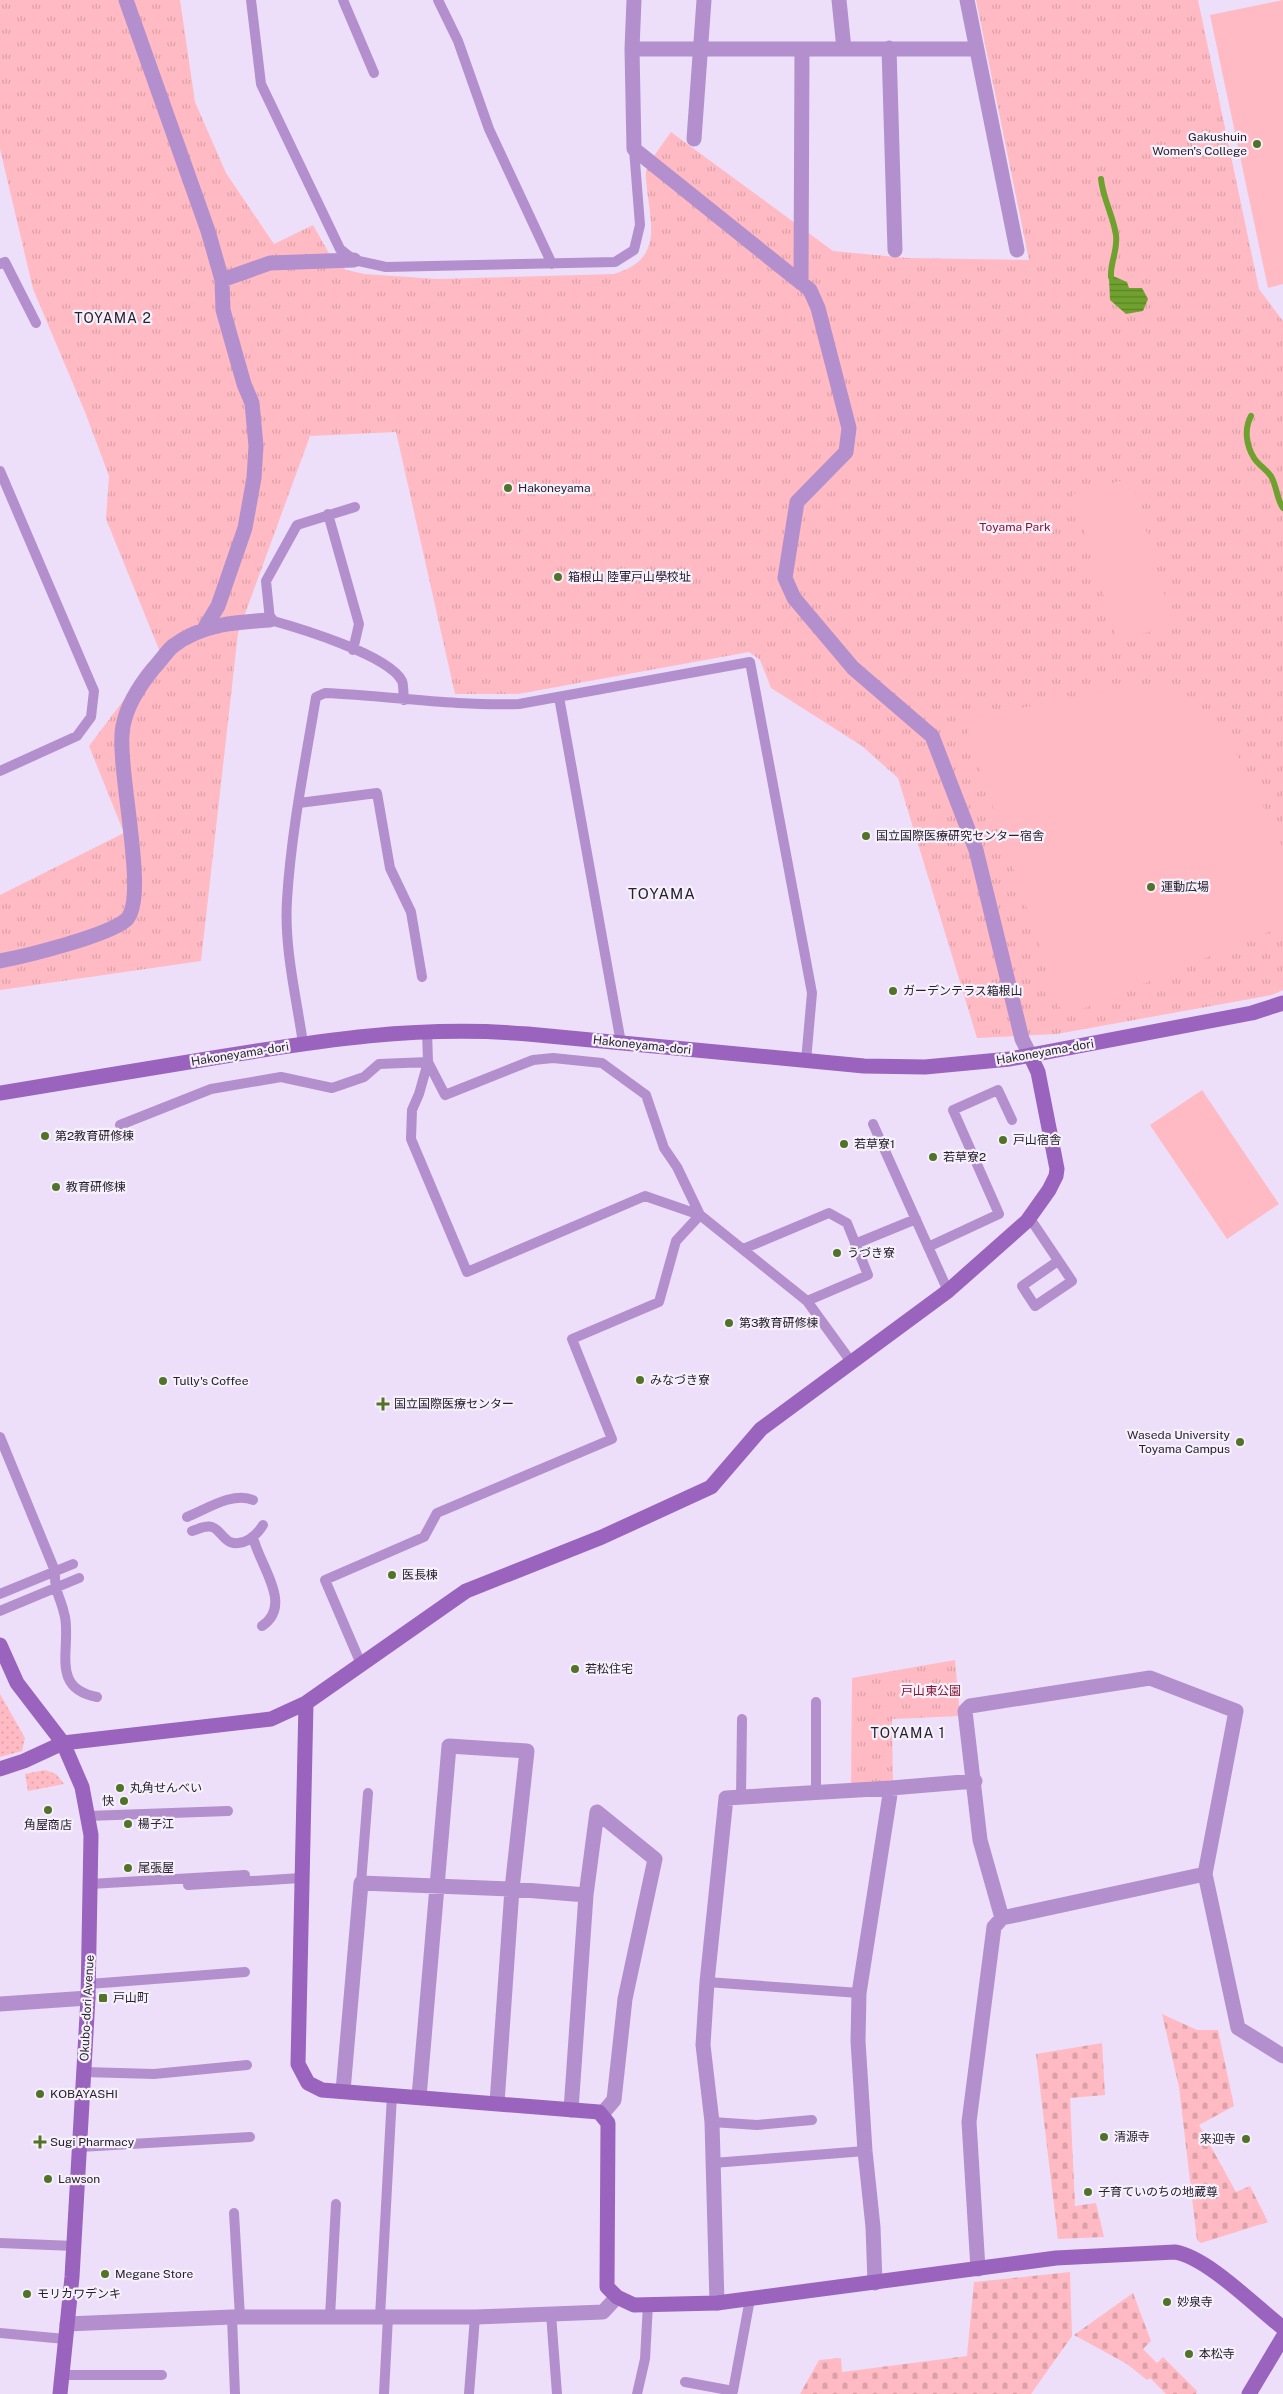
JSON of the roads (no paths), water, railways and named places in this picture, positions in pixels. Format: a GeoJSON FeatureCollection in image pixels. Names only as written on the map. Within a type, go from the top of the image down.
{"type":"FeatureCollection","features":[{"type":"Feature","properties":{"kind":"street"},"geometry":{"type":"LineString","coordinates":[[126,0],[208,231],[222,280],[223,310],[244,384],[252,403],[256,446],[254,478],[245,528],[218,606],[204,629]]}},
{"type":"Feature","properties":{"kind":"street"},"geometry":{"type":"LineString","coordinates":[[0,1770],[24,1762],[63,1744],[271,1719],[306,1703],[466,1591],[602,1537],[711,1488],[761,1429],[948,1291],[1029,1217],[1054,1182],[1057,1169],[1038,1072],[1022,1039],[976,850],[932,736],[853,668],[794,598],[785,578],[797,502],[846,452],[849,428],[818,308],[810,290],[634,149],[632,49],[634,0]]}},
{"type":"Feature","properties":{"kind":"street"},"geometry":{"type":"LineString","coordinates":[[694,139],[704,0]]}},
{"type":"Feature","properties":{"kind":"street"},"geometry":{"type":"LineString","coordinates":[[840,0],[844,49]]}},
{"type":"Feature","properties":{"kind":"street"},"geometry":{"type":"LineString","coordinates":[[967,0],[1017,250]]}},
{"type":"Feature","properties":{"kind":"street"},"geometry":{"type":"LineString","coordinates":[[889,48],[895,250]]}},
{"type":"Feature","properties":{"kind":"street"},"geometry":{"type":"LineString","coordinates":[[632,49],[977,49]]}},
{"type":"Feature","properties":{"kind":"street"},"geometry":{"type":"LineString","coordinates":[[801,283],[802,49]]}},
{"type":"Feature","properties":{"kind":"street"},"geometry":{"type":"LineString","coordinates":[[222,280],[270,263],[354,260]]}},
{"type":"Feature","properties":{"kind":"street"},"geometry":{"type":"LineString","coordinates":[[0,961],[29,955],[107,930],[127,919],[135,902],[135,878],[121,747],[123,725],[131,703],[146,678],[173,646],[204,629],[230,623],[270,620]]}},
{"type":"Feature","properties":{"kind":"street","name":"Hakoneyama-dori"},"geometry":{"type":"LineString","coordinates":[[0,1093],[303,1043],[363,1035],[427,1031],[487,1031],[864,1066],[925,1067],[985,1063],[1252,1013],[1283,1003]]}},
{"type":"Feature","properties":{"kind":"street","name":"Okubo-dori Avenue"},"geometry":{"type":"LineString","coordinates":[[0,1645],[17,1683],[63,1744],[82,1787],[91,1835],[89,1991],[74,2246],[60,2394]]}},
{"type":"Feature","properties":{"kind":"street"},"geometry":{"type":"LineString","coordinates":[[1002,1918],[980,1840],[975,1781],[965,1711],[970,1706],[1150,1678],[1236,1711],[1205,1874],[1238,2028],[1283,2056]]}},
{"type":"Feature","properties":{"kind":"street"},"geometry":{"type":"LineString","coordinates":[[306,1703],[298,2064],[308,2083],[322,2090],[497,2103],[599,2112],[602,2114],[608,2123],[607,2287],[617,2297],[634,2304],[717,2303],[1056,2258],[1127,2253],[1183,2253],[1214,2272],[1283,2328]]}},
{"type":"Feature","properties":{"kind":"street"},"geometry":{"type":"LineString","coordinates":[[419,2097],[449,1746],[527,1751],[512,1889],[497,2103]]}},
{"type":"Feature","properties":{"kind":"street"},"geometry":{"type":"LineString","coordinates":[[717,2303],[712,2122],[703,2045],[707,1982],[726,1798],[816,1794],[975,1781]]}},
{"type":"Feature","properties":{"kind":"street"},"geometry":{"type":"LineString","coordinates":[[875,2283],[873,2226],[865,2151],[858,2041],[859,1993],[891,1788]]}},
{"type":"Feature","properties":{"kind":"street"},"geometry":{"type":"LineString","coordinates":[[571,2110],[586,1895],[597,1812],[655,1859],[626,1999],[614,2100],[602,2114]]}},
{"type":"Feature","properties":{"kind":"street"},"geometry":{"type":"LineString","coordinates":[[978,2268],[969,2122],[994,1927],[1002,1918],[1205,1874]]}},
{"type":"Feature","properties":{"kind":"street"},"geometry":{"type":"LineString","coordinates":[[344,2092],[361,1883],[512,1889],[586,1895]]}},
{"type":"Feature","properties":{"kind":"street"},"geometry":{"type":"LineString","coordinates":[[0,2004],[89,1991]]}},
{"type":"Feature","properties":{"kind":"street"},"geometry":{"type":"LineString","coordinates":[[67,2324],[236,2317],[475,2317],[602,2312],[617,2297]]}},
{"type":"Feature","properties":{"kind":"street"},"geometry":{"type":"LineString","coordinates":[[1249,2394],[1283,2337]]}},
{"type":"Feature","properties":{"kind":"lane"},"geometry":{"type":"LineString","coordinates":[[251,0],[261,84],[340,249],[354,260],[386,267],[616,262],[634,250],[640,226],[634,149]]}},
{"type":"Feature","properties":{"kind":"lane"},"geometry":{"type":"LineString","coordinates":[[343,0],[374,73]]}},
{"type":"Feature","properties":{"kind":"lane"},"geometry":{"type":"LineString","coordinates":[[438,0],[458,41],[488,129],[552,264]]}},
{"type":"Feature","properties":{"kind":"lane"},"geometry":{"type":"LineString","coordinates":[[0,264],[5,262],[36,323]]}},
{"type":"Feature","properties":{"kind":"lane"},"geometry":{"type":"LineString","coordinates":[[0,471],[94,691],[91,717],[77,736],[0,772]]}},
{"type":"Feature","properties":{"kind":"lane"},"geometry":{"type":"LineString","coordinates":[[355,507],[297,525],[266,581],[270,620],[323,636],[387,666],[402,681],[404,700]]}},
{"type":"Feature","properties":{"kind":"lane"},"geometry":{"type":"LineString","coordinates":[[328,514],[359,624],[353,650]]}},
{"type":"Feature","properties":{"kind":"lane"},"geometry":{"type":"LineString","coordinates":[[303,1043],[289,952],[287,900],[299,803],[316,696],[325,693],[483,705],[519,704],[750,662],[812,994],[806,1061]]}},
{"type":"Feature","properties":{"kind":"lane"},"geometry":{"type":"LineString","coordinates":[[559,697],[621,1043]]}},
{"type":"Feature","properties":{"kind":"lane"},"geometry":{"type":"LineString","coordinates":[[299,803],[377,793],[390,868],[411,912],[422,978]]}},
{"type":"Feature","properties":{"kind":"lane"},"geometry":{"type":"LineString","coordinates":[[427,1031],[428,1062],[419,1094],[412,1110],[410,1124],[411,1139],[467,1272],[646,1196],[700,1215],[807,1300],[852,1363]]}},
{"type":"Feature","properties":{"kind":"lane"},"geometry":{"type":"LineString","coordinates":[[428,1062],[445,1095],[533,1060],[554,1058],[602,1063],[646,1095],[664,1148],[677,1167],[700,1215]]}},
{"type":"Feature","properties":{"kind":"lane"},"geometry":{"type":"LineString","coordinates":[[120,1125],[211,1088],[281,1077],[332,1088],[364,1077],[379,1064],[428,1062]]}},
{"type":"Feature","properties":{"kind":"lane"},"geometry":{"type":"LineString","coordinates":[[928,1247],[999,1214],[953,1110],[998,1090],[1012,1120]]}},
{"type":"Feature","properties":{"kind":"lane"},"geometry":{"type":"LineString","coordinates":[[873,1124],[948,1291]]}},
{"type":"Feature","properties":{"kind":"lane"},"geometry":{"type":"LineString","coordinates":[[743,1249],[829,1213],[847,1223],[868,1275],[807,1300]]}},
{"type":"Feature","properties":{"kind":"lane"},"geometry":{"type":"LineString","coordinates":[[361,1664],[325,1580],[424,1537],[436,1513],[612,1439],[572,1339],[659,1302],[676,1241],[700,1215]]}},
{"type":"Feature","properties":{"kind":"lane"},"geometry":{"type":"LineString","coordinates":[[1029,1217],[1072,1281],[1035,1306],[1022,1286],[1058,1261]]}},
{"type":"Feature","properties":{"kind":"lane"},"geometry":{"type":"LineString","coordinates":[[856,1244],[916,1219]]}},
{"type":"Feature","properties":{"kind":"lane"},"geometry":{"type":"LineString","coordinates":[[0,1437],[55,1571],[54,1588],[64,1616],[65,1667],[68,1680],[80,1692],[96,1697]]}},
{"type":"Feature","properties":{"kind":"lane"},"geometry":{"type":"LineString","coordinates":[[187,1517],[231,1499],[240,1497],[253,1500]]}},
{"type":"Feature","properties":{"kind":"lane"},"geometry":{"type":"LineString","coordinates":[[192,1531],[205,1526],[212,1527],[231,1542],[242,1542],[253,1537],[263,1525]]}},
{"type":"Feature","properties":{"kind":"lane"},"geometry":{"type":"LineString","coordinates":[[253,1537],[256,1550],[277,1602],[275,1613],[262,1626]]}},
{"type":"Feature","properties":{"kind":"lane"},"geometry":{"type":"LineString","coordinates":[[0,1594],[73,1564]]}},
{"type":"Feature","properties":{"kind":"lane"},"geometry":{"type":"LineString","coordinates":[[0,1611],[79,1578]]}},
{"type":"Feature","properties":{"kind":"lane"},"geometry":{"type":"LineString","coordinates":[[816,1702],[816,1794]]}},
{"type":"Feature","properties":{"kind":"lane"},"geometry":{"type":"LineString","coordinates":[[741,1797],[742,1719]]}},
{"type":"Feature","properties":{"kind":"lane"},"geometry":{"type":"LineString","coordinates":[[361,1883],[368,1793]]}},
{"type":"Feature","properties":{"kind":"lane"},"geometry":{"type":"LineString","coordinates":[[87,1816],[228,1811]]}},
{"type":"Feature","properties":{"kind":"lane"},"geometry":{"type":"LineString","coordinates":[[90,1884],[245,1875]]}},
{"type":"Feature","properties":{"kind":"lane"},"geometry":{"type":"LineString","coordinates":[[188,1886],[301,1878]]}},
{"type":"Feature","properties":{"kind":"lane"},"geometry":{"type":"LineString","coordinates":[[89,1991],[245,1972]]}},
{"type":"Feature","properties":{"kind":"lane"},"geometry":{"type":"LineString","coordinates":[[707,1982],[859,1993]]}},
{"type":"Feature","properties":{"kind":"lane"},"geometry":{"type":"LineString","coordinates":[[84,2072],[154,2074],[247,2065]]}},
{"type":"Feature","properties":{"kind":"lane"},"geometry":{"type":"LineString","coordinates":[[384,2394],[384,2317],[392,2095]]}},
{"type":"Feature","properties":{"kind":"lane"},"geometry":{"type":"LineString","coordinates":[[712,2122],[756,2125],[812,2120]]}},
{"type":"Feature","properties":{"kind":"lane"},"geometry":{"type":"LineString","coordinates":[[80,2148],[250,2137]]}},
{"type":"Feature","properties":{"kind":"lane"},"geometry":{"type":"LineString","coordinates":[[713,2163],[865,2151]]}},
{"type":"Feature","properties":{"kind":"lane"},"geometry":{"type":"LineString","coordinates":[[330,2317],[336,2204]]}},
{"type":"Feature","properties":{"kind":"lane"},"geometry":{"type":"LineString","coordinates":[[234,2213],[235,2394]]}},
{"type":"Feature","properties":{"kind":"lane"},"geometry":{"type":"LineString","coordinates":[[0,2243],[74,2246]]}},
{"type":"Feature","properties":{"kind":"lane"},"geometry":{"type":"LineString","coordinates":[[685,2382],[733,2392],[750,2299]]}},
{"type":"Feature","properties":{"kind":"lane"},"geometry":{"type":"LineString","coordinates":[[637,2394],[645,2359],[648,2304]]}},
{"type":"Feature","properties":{"kind":"lane"},"geometry":{"type":"LineString","coordinates":[[551,2314],[557,2394]]}},
{"type":"Feature","properties":{"kind":"lane"},"geometry":{"type":"LineString","coordinates":[[469,2394],[475,2317]]}},
{"type":"Feature","properties":{"kind":"lane"},"geometry":{"type":"LineString","coordinates":[[0,2333],[66,2340]]}},
{"type":"Feature","properties":{"kind":"lane"},"geometry":{"type":"LineString","coordinates":[[62,2375],[162,2375]]}},
{"type":"Feature","properties":{"kind":"waterway"},"geometry":{"type":"LineString","coordinates":[[1101,179],[1116,235],[1111,277]]}},
{"type":"Feature","properties":{"kind":"waterway"},"geometry":{"type":"LineString","coordinates":[[1251,416],[1247,426],[1249,448],[1256,461],[1272,478],[1283,508]]}},
{"type":"Feature","properties":{"kind":"place","name":"Gakushuin Women's College"},"geometry":{"type":"Point","coordinates":[1257,144]}},
{"type":"Feature","properties":{"kind":"place","name":"Hakoneyama"},"geometry":{"type":"Point","coordinates":[508,488]}},
{"type":"Feature","properties":{"kind":"place","name":"箱根山 陸軍戸山學校址"},"geometry":{"type":"Point","coordinates":[558,577]}},
{"type":"Feature","properties":{"kind":"place","name":"国立国際医療研究センター宿舎"},"geometry":{"type":"Point","coordinates":[866,836]}},
{"type":"Feature","properties":{"kind":"place","name":"運動広場"},"geometry":{"type":"Point","coordinates":[1151,887]}},
{"type":"Feature","properties":{"kind":"place","name":"ガーデンテラス箱根山"},"geometry":{"type":"Point","coordinates":[893,991]}},
{"type":"Feature","properties":{"kind":"place","name":"第2教育研修棟"},"geometry":{"type":"Point","coordinates":[45,1136]}},
{"type":"Feature","properties":{"kind":"place","name":"戸山宿舎"},"geometry":{"type":"Point","coordinates":[1003,1140]}},
{"type":"Feature","properties":{"kind":"place","name":"若草寮1"},"geometry":{"type":"Point","coordinates":[844,1144]}},
{"type":"Feature","properties":{"kind":"place","name":"若草寮2"},"geometry":{"type":"Point","coordinates":[933,1157]}},
{"type":"Feature","properties":{"kind":"place","name":"教育研修棟"},"geometry":{"type":"Point","coordinates":[56,1187]}},
{"type":"Feature","properties":{"kind":"place","name":"うづき寮"},"geometry":{"type":"Point","coordinates":[837,1253]}},
{"type":"Feature","properties":{"kind":"place","name":"第3教育研修棟"},"geometry":{"type":"Point","coordinates":[729,1323]}},
{"type":"Feature","properties":{"kind":"place","name":"みなづき寮"},"geometry":{"type":"Point","coordinates":[640,1380]}},
{"type":"Feature","properties":{"kind":"place","name":"Tully's Coffee"},"geometry":{"type":"Point","coordinates":[163,1381]}},
{"type":"Feature","properties":{"kind":"place","name":"国立国際医療センター"},"geometry":{"type":"Point","coordinates":[383,1404]}},
{"type":"Feature","properties":{"kind":"place","name":"Waseda University Toyama Campus"},"geometry":{"type":"Point","coordinates":[1240,1442]}},
{"type":"Feature","properties":{"kind":"place","name":"医長棟"},"geometry":{"type":"Point","coordinates":[392,1575]}},
{"type":"Feature","properties":{"kind":"place","name":"若松住宅"},"geometry":{"type":"Point","coordinates":[575,1669]}},
{"type":"Feature","properties":{"kind":"place","name":"丸角せんべい"},"geometry":{"type":"Point","coordinates":[120,1788]}},
{"type":"Feature","properties":{"kind":"place","name":"快"},"geometry":{"type":"Point","coordinates":[124,1801]}},
{"type":"Feature","properties":{"kind":"place","name":"角屋商店"},"geometry":{"type":"Point","coordinates":[48,1810]}},
{"type":"Feature","properties":{"kind":"place","name":"楊子江"},"geometry":{"type":"Point","coordinates":[128,1824]}},
{"type":"Feature","properties":{"kind":"place","name":"尾張屋"},"geometry":{"type":"Point","coordinates":[128,1868]}},
{"type":"Feature","properties":{"kind":"place","name":"戸山町"},"geometry":{"type":"Point","coordinates":[103,1998]}},
{"type":"Feature","properties":{"kind":"place","name":"KOBAYASHI"},"geometry":{"type":"Point","coordinates":[40,2094]}},
{"type":"Feature","properties":{"kind":"place","name":"清源寺"},"geometry":{"type":"Point","coordinates":[1104,2137]}},
{"type":"Feature","properties":{"kind":"place","name":"来迎寺"},"geometry":{"type":"Point","coordinates":[1246,2139]}},
{"type":"Feature","properties":{"kind":"place","name":"Sugi Pharmacy"},"geometry":{"type":"Point","coordinates":[40,2142]}},
{"type":"Feature","properties":{"kind":"place","name":"Lawson"},"geometry":{"type":"Point","coordinates":[48,2179]}},
{"type":"Feature","properties":{"kind":"place","name":"子育ていのちの地蔵尊"},"geometry":{"type":"Point","coordinates":[1088,2192]}},
{"type":"Feature","properties":{"kind":"place","name":"Megane Store"},"geometry":{"type":"Point","coordinates":[105,2274]}},
{"type":"Feature","properties":{"kind":"place","name":"モリカワデンキ"},"geometry":{"type":"Point","coordinates":[27,2294]}},
{"type":"Feature","properties":{"kind":"place","name":"妙泉寺"},"geometry":{"type":"Point","coordinates":[1167,2302]}},
{"type":"Feature","properties":{"kind":"place","name":"本松寺"},"geometry":{"type":"Point","coordinates":[1189,2354]}},
{"type":"Feature","properties":{"kind":"district","name":"TOYAMA 2"},"geometry":{"type":"Point","coordinates":[113,318]}},
{"type":"Feature","properties":{"kind":"district","name":"TOYAMA"},"geometry":{"type":"Point","coordinates":[662,894]}},
{"type":"Feature","properties":{"kind":"district","name":"TOYAMA 1"},"geometry":{"type":"Point","coordinates":[908,1733]}},
{"type":"Feature","properties":{"kind":"park label","name":"Toyama Park"},"geometry":{"type":"Point","coordinates":[1015,527]}},
{"type":"Feature","properties":{"kind":"park label","name":"戸山東公園"},"geometry":{"type":"Point","coordinates":[931,1691]}}]}
